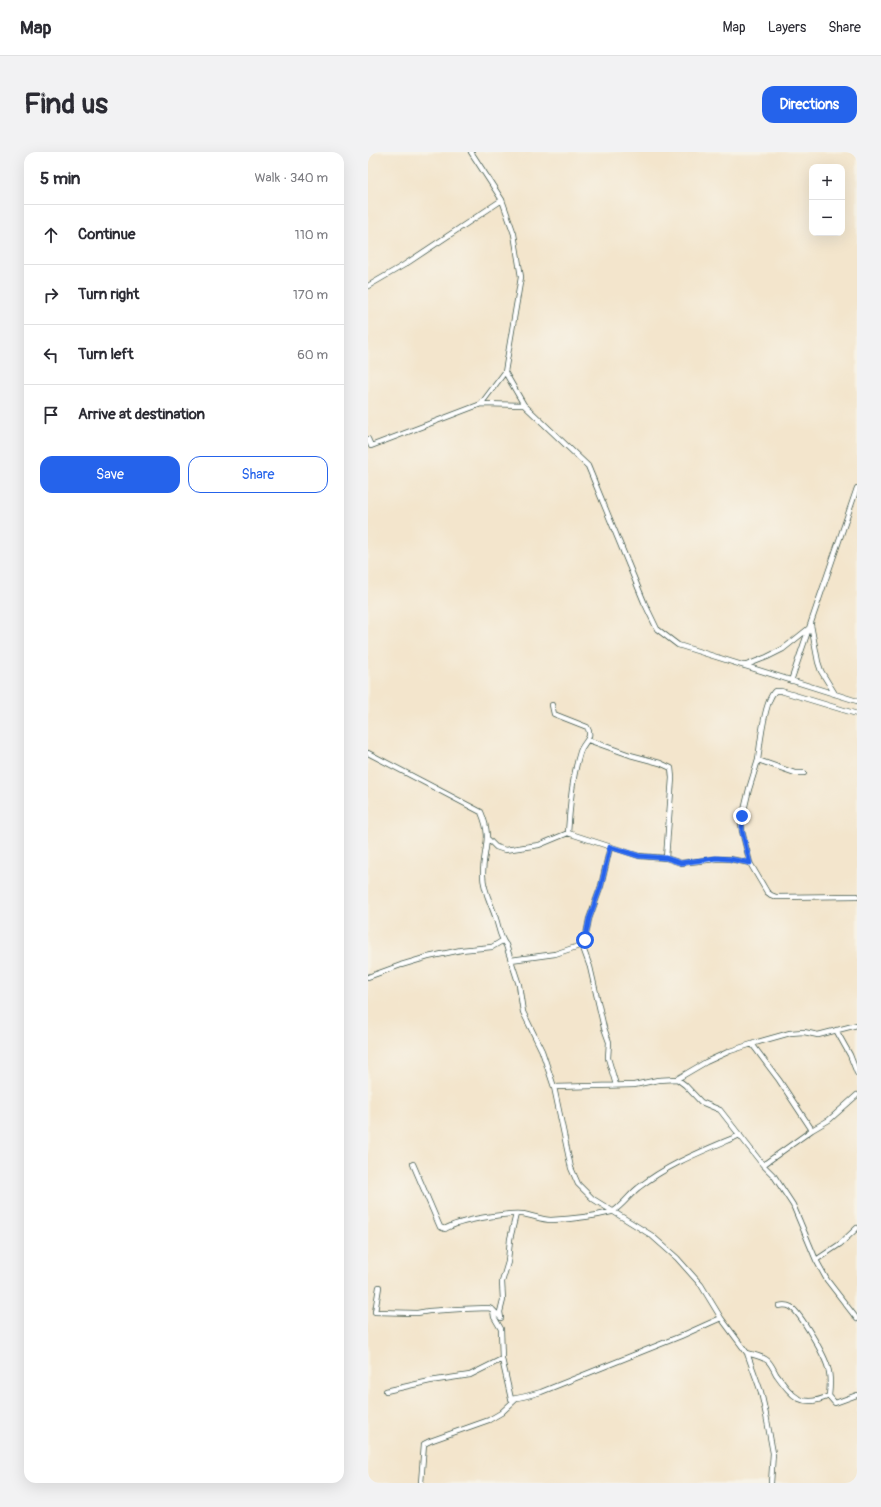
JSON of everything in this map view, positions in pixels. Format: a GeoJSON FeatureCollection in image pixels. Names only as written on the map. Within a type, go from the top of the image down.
{"type":"FeatureCollection","features":[{"type":"Feature","properties":{"kind":"street"},"geometry":{"type":"LineString","coordinates":[[471,152],[502,200],[514,234],[521,277],[505,372],[481,404]]}},
{"type":"Feature","properties":{"kind":"street"},"geometry":{"type":"LineString","coordinates":[[368,286],[404,265],[502,200]]}},
{"type":"Feature","properties":{"kind":"street"},"geometry":{"type":"LineString","coordinates":[[505,372],[524,405],[588,466],[644,602],[657,629],[678,645],[857,701]]}},
{"type":"Feature","properties":{"kind":"street"},"geometry":{"type":"LineString","coordinates":[[368,439],[371,446],[481,404],[524,405]]}},
{"type":"Feature","properties":{"kind":"street"},"geometry":{"type":"LineString","coordinates":[[791,681],[857,488]]}},
{"type":"Feature","properties":{"kind":"street"},"geometry":{"type":"LineString","coordinates":[[744,666],[783,649],[810,626]]}},
{"type":"Feature","properties":{"kind":"street"},"geometry":{"type":"LineString","coordinates":[[810,626],[821,671],[835,694]]}},
{"type":"Feature","properties":{"kind":"street"},"geometry":{"type":"LineString","coordinates":[[857,714],[781,690],[775,691],[770,697],[762,730],[758,760],[741,823],[750,863],[763,886],[771,895],[789,897],[857,896]]}},
{"type":"Feature","properties":{"kind":"street"},"geometry":{"type":"LineString","coordinates":[[552,705],[554,714],[587,727],[589,730],[588,740],[581,749],[576,763],[571,796],[568,833]]}},
{"type":"Feature","properties":{"kind":"street"},"geometry":{"type":"LineString","coordinates":[[588,740],[630,755],[660,763],[671,768],[672,778],[666,858]]}},
{"type":"Feature","properties":{"kind":"street"},"geometry":{"type":"LineString","coordinates":[[368,753],[481,812],[486,826],[488,839],[483,876],[488,899],[495,915],[502,941],[506,945],[511,960],[519,986],[523,1012],[542,1051],[554,1087],[570,1168],[578,1184],[593,1199],[651,1235],[677,1258],[701,1285],[721,1318],[747,1353],[761,1392],[766,1415],[773,1453],[771,1483]]}},
{"type":"Feature","properties":{"kind":"street"},"geometry":{"type":"LineString","coordinates":[[758,760],[795,773],[804,773]]}},
{"type":"Feature","properties":{"kind":"street"},"geometry":{"type":"LineString","coordinates":[[488,839],[496,847],[505,850],[539,845],[568,833],[639,856],[666,858],[681,863],[716,858],[750,863]]}},
{"type":"Feature","properties":{"kind":"street"},"geometry":{"type":"LineString","coordinates":[[511,960],[555,954],[582,945],[585,940],[589,919],[601,886],[610,847]]}},
{"type":"Feature","properties":{"kind":"street"},"geometry":{"type":"LineString","coordinates":[[368,977],[428,957],[461,950],[492,946],[502,941]]}},
{"type":"Feature","properties":{"kind":"street"},"geometry":{"type":"LineString","coordinates":[[582,945],[590,967],[604,1028],[609,1042],[608,1058],[616,1085]]}},
{"type":"Feature","properties":{"kind":"street"},"geometry":{"type":"LineString","coordinates":[[554,1087],[634,1085],[658,1080],[677,1079],[706,1062],[730,1051],[752,1044],[790,1034],[804,1032],[818,1035],[857,1025]]}},
{"type":"Feature","properties":{"kind":"street"},"geometry":{"type":"LineString","coordinates":[[836,1030],[850,1055],[857,1073]]}},
{"type":"Feature","properties":{"kind":"street"},"geometry":{"type":"LineString","coordinates":[[752,1044],[779,1080],[812,1130]]}},
{"type":"Feature","properties":{"kind":"street"},"geometry":{"type":"LineString","coordinates":[[677,1079],[685,1085],[701,1102],[720,1110],[763,1165],[774,1176],[793,1205],[816,1260],[827,1280],[857,1318]]}},
{"type":"Feature","properties":{"kind":"street"},"geometry":{"type":"LineString","coordinates":[[763,1165],[812,1130],[835,1116],[857,1095]]}},
{"type":"Feature","properties":{"kind":"street"},"geometry":{"type":"LineString","coordinates":[[413,1164],[440,1227],[445,1229],[453,1225],[475,1220],[516,1214],[532,1215],[550,1220],[586,1218],[614,1212],[630,1194],[665,1169],[682,1159],[740,1135]]}},
{"type":"Feature","properties":{"kind":"street"},"geometry":{"type":"LineString","coordinates":[[379,1287],[375,1312],[417,1314],[429,1311],[489,1308],[501,1318],[500,1312],[503,1300],[502,1282],[508,1262],[510,1239],[516,1214]]}},
{"type":"Feature","properties":{"kind":"street"},"geometry":{"type":"LineString","coordinates":[[816,1260],[840,1244],[857,1228]]}},
{"type":"Feature","properties":{"kind":"street"},"geometry":{"type":"LineString","coordinates":[[779,1306],[785,1305],[792,1308],[812,1334],[828,1368],[830,1381],[829,1396],[836,1403],[857,1395]]}},
{"type":"Feature","properties":{"kind":"street"},"geometry":{"type":"LineString","coordinates":[[493,1310],[494,1317],[501,1329],[502,1359],[511,1399],[541,1392],[681,1336],[721,1318]]}},
{"type":"Feature","properties":{"kind":"street"},"geometry":{"type":"LineString","coordinates":[[747,1353],[759,1356],[768,1361],[794,1397],[802,1401],[820,1400],[829,1396]]}},
{"type":"Feature","properties":{"kind":"street"},"geometry":{"type":"LineString","coordinates":[[386,1391],[430,1381],[470,1375],[502,1359]]}},
{"type":"Feature","properties":{"kind":"street"},"geometry":{"type":"LineString","coordinates":[[421,1483],[424,1444],[489,1420],[501,1413],[516,1399]]}},
{"type":"Feature","properties":{"kind":"route"},"geometry":{"type":"LineString","coordinates":[[585,940],[589,919],[601,886],[610,847],[639,856],[666,858],[681,863],[716,858],[739,860],[750,863],[742,831],[742,816]]}}]}
